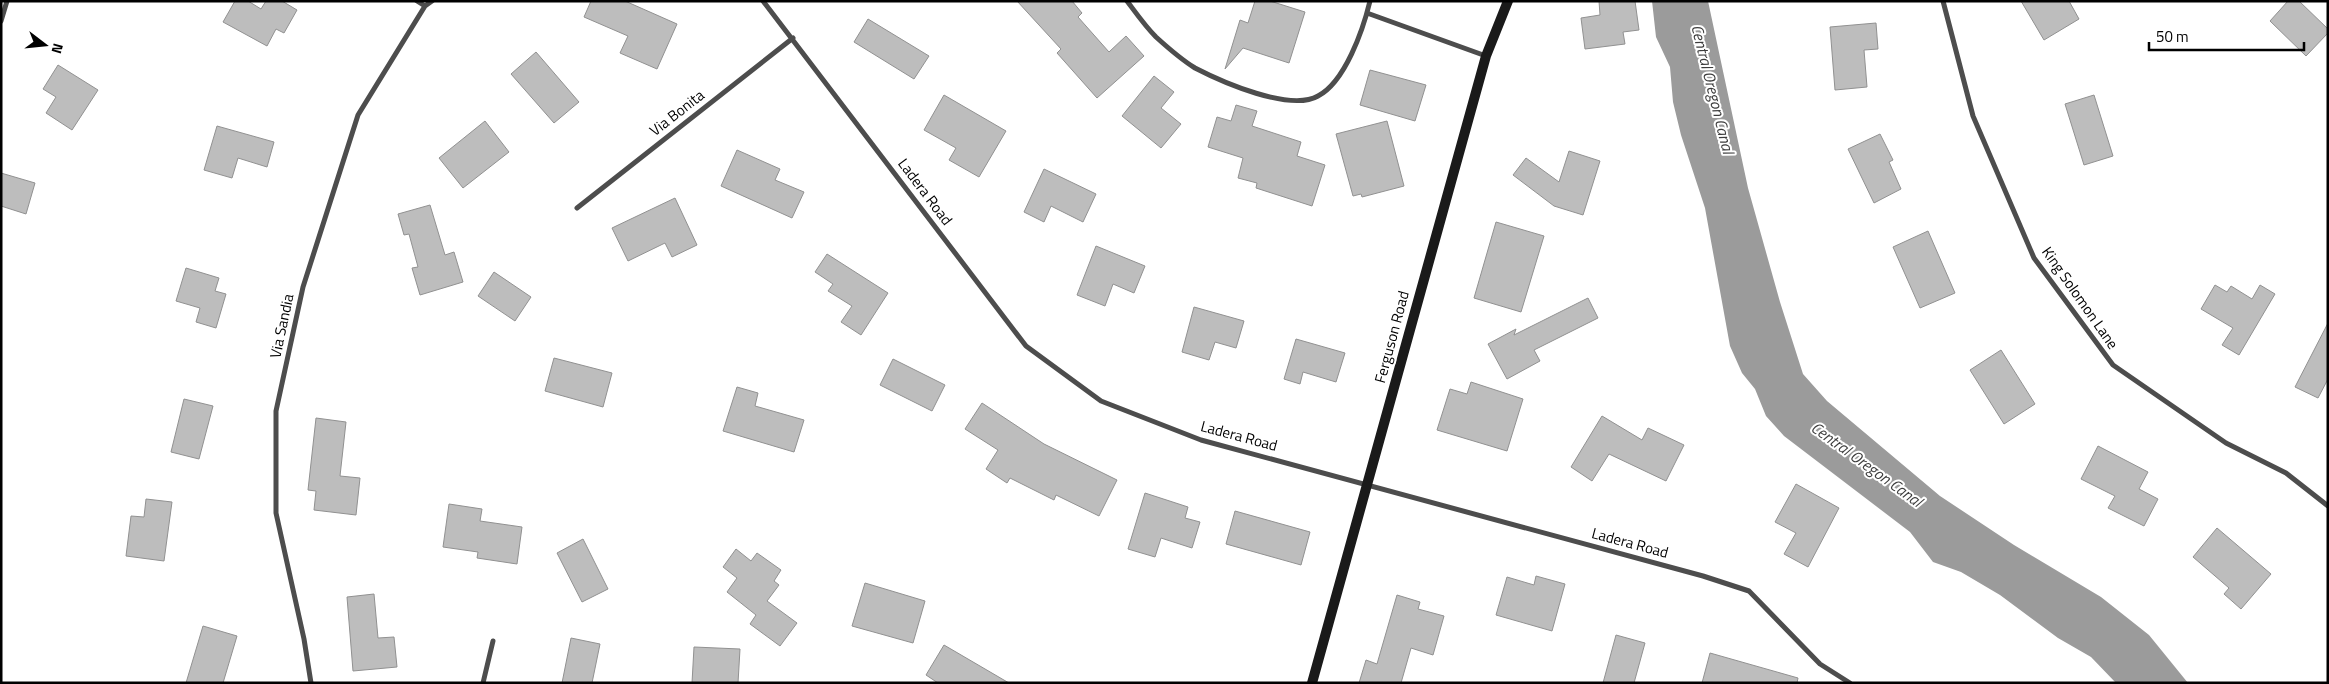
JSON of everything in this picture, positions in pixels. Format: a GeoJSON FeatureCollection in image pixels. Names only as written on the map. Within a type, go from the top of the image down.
{"type":"FeatureCollection","features":[{"type":"Feature","properties":{"kind":"street"},"geometry":{"type":"LineString","coordinates":[[1,21],[6,1]]}},
{"type":"Feature","properties":{"kind":"street"},"geometry":{"type":"LineString","coordinates":[[417,1],[425,6]]}},
{"type":"Feature","properties":{"kind":"street","name":"Via Sandia"},"geometry":{"type":"LineString","coordinates":[[311,683],[304,639],[276,513],[276,411],[303,287],[358,115],[425,6],[432,1]]}},
{"type":"Feature","properties":{"kind":"street","name":"Ladera Road"},"geometry":{"type":"LineString","coordinates":[[763,1],[1026,346],[1100,401],[1201,440],[1703,576],[1749,591],[1820,664],[1850,683]]}},
{"type":"Feature","properties":{"kind":"street"},"geometry":{"type":"LineString","coordinates":[[1127,1],[1156,37],[1194,67],[1237,86],[1282,101],[1298,101],[1317,97],[1330,88],[1342,75],[1370,1]]}},
{"type":"Feature","properties":{"kind":"street","name":"Ferguson Road"},"geometry":{"type":"LineString","coordinates":[[1312,683],[1369,484],[1486,56],[1508,1]]}},
{"type":"Feature","properties":{"kind":"street","name":"King Solomon Lane"},"geometry":{"type":"LineString","coordinates":[[1943,1],[1973,116],[2034,258],[2113,365],[2226,444],[2286,474],[2328,506]]}},
{"type":"Feature","properties":{"kind":"street"},"geometry":{"type":"LineString","coordinates":[[1367,13],[1486,56]]}},
{"type":"Feature","properties":{"kind":"street","name":"Via Bonita"},"geometry":{"type":"LineString","coordinates":[[577,208],[792,38]]}},
{"type":"Feature","properties":{"kind":"street"},"geometry":{"type":"LineString","coordinates":[[483,683],[493,641]]}},
{"type":"Feature","properties":{"kind":"water","name":"Central Oregon Canal"},"geometry":{"type":"Polygon","coordinates":[[[1652,1],[1708,1],[1748,188],[1780,302],[1803,374],[1827,401],[1940,496],[2014,545],[2101,597],[2149,635],[2188,683],[2116,683],[2091,657],[2058,638],[2000,595],[1961,572],[1933,562],[1910,532],[1784,436],[1766,416],[1755,389],[1742,373],[1730,346],[1705,208],[1681,135],[1673,102],[1670,67],[1656,37],[1652,1]]]}},
{"type":"Feature","properties":{"kind":"building"},"geometry":{"type":"Polygon","coordinates":[[[235,1],[248,1],[261,9],[266,1],[282,1],[297,10],[284,33],[276,29],[267,46],[223,22],[235,1]]]}},
{"type":"Feature","properties":{"kind":"building"},"geometry":{"type":"Polygon","coordinates":[[[591,1],[625,1],[677,24],[657,69],[620,53],[628,36],[584,17],[591,1]]]}},
{"type":"Feature","properties":{"kind":"building"},"geometry":{"type":"Polygon","coordinates":[[[1017,1],[1072,1],[1082,13],[1078,17],[1109,52],[1126,36],[1144,56],[1097,98],[1057,53],[1061,49],[1017,1]]]}},
{"type":"Feature","properties":{"kind":"building"},"geometry":{"type":"Polygon","coordinates":[[[1255,1],[1270,1],[1305,12],[1289,63],[1243,48],[1225,69],[1240,20],[1248,23],[1255,1]]]}},
{"type":"Feature","properties":{"kind":"building"},"geometry":{"type":"Polygon","coordinates":[[[1599,1],[1635,1],[1639,30],[1623,32],[1625,44],[1585,49],[1581,18],[1600,15],[1599,1]]]}},
{"type":"Feature","properties":{"kind":"building"},"geometry":{"type":"Polygon","coordinates":[[[2021,1],[2069,1],[2079,19],[2044,40],[2021,1]]]}},
{"type":"Feature","properties":{"kind":"building"},"geometry":{"type":"Polygon","coordinates":[[[2288,1],[2299,1],[2328,29],[2328,33],[2306,56],[2270,21],[2288,1]]]}},
{"type":"Feature","properties":{"kind":"building"},"geometry":{"type":"Polygon","coordinates":[[[868,19],[929,56],[914,79],[854,42],[868,19]]]}},
{"type":"Feature","properties":{"kind":"building"},"geometry":{"type":"Polygon","coordinates":[[[1876,23],[1878,49],[1864,50],[1867,87],[1835,90],[1830,27],[1876,23]]]}},
{"type":"Feature","properties":{"kind":"building"},"geometry":{"type":"Polygon","coordinates":[[[536,52],[579,102],[554,123],[511,74],[536,52]]]}},
{"type":"Feature","properties":{"kind":"building"},"geometry":{"type":"Polygon","coordinates":[[[58,65],[98,90],[72,130],[46,113],[56,97],[43,89],[58,65]]]}},
{"type":"Feature","properties":{"kind":"building"},"geometry":{"type":"Polygon","coordinates":[[[1370,70],[1426,85],[1415,121],[1360,105],[1370,70]]]}},
{"type":"Feature","properties":{"kind":"building"},"geometry":{"type":"Polygon","coordinates":[[[1154,76],[1174,92],[1161,108],[1181,124],[1161,148],[1122,116],[1154,76]]]}},
{"type":"Feature","properties":{"kind":"building"},"geometry":{"type":"Polygon","coordinates":[[[944,95],[1006,131],[979,177],[949,160],[956,148],[924,130],[944,95]]]}},
{"type":"Feature","properties":{"kind":"building"},"geometry":{"type":"Polygon","coordinates":[[[2094,95],[2113,156],[2084,165],[2065,104],[2094,95]]]}},
{"type":"Feature","properties":{"kind":"building"},"geometry":{"type":"Polygon","coordinates":[[[1236,105],[1257,111],[1252,126],[1301,142],[1297,156],[1325,165],[1312,206],[1256,188],[1257,183],[1238,178],[1243,158],[1208,147],[1217,117],[1231,121],[1236,105]]]}},
{"type":"Feature","properties":{"kind":"building"},"geometry":{"type":"Polygon","coordinates":[[[485,121],[509,152],[463,188],[439,158],[485,121]]]}},
{"type":"Feature","properties":{"kind":"building"},"geometry":{"type":"Polygon","coordinates":[[[1387,121],[1404,186],[1362,197],[1361,194],[1353,196],[1336,134],[1387,121]]]}},
{"type":"Feature","properties":{"kind":"building"},"geometry":{"type":"Polygon","coordinates":[[[217,126],[274,142],[267,167],[238,158],[232,178],[204,170],[217,126]]]}},
{"type":"Feature","properties":{"kind":"building"},"geometry":{"type":"Polygon","coordinates":[[[1880,134],[1893,160],[1889,162],[1901,189],[1874,203],[1848,149],[1880,134]]]}},
{"type":"Feature","properties":{"kind":"building"},"geometry":{"type":"Polygon","coordinates":[[[737,150],[780,169],[775,180],[804,192],[792,218],[721,186],[737,150]]]}},
{"type":"Feature","properties":{"kind":"building"},"geometry":{"type":"Polygon","coordinates":[[[1569,151],[1600,161],[1583,215],[1554,206],[1513,175],[1526,158],[1559,182],[1569,151]]]}},
{"type":"Feature","properties":{"kind":"building"},"geometry":{"type":"Polygon","coordinates":[[[1044,169],[1096,194],[1083,222],[1051,206],[1044,222],[1024,212],[1044,169]]]}},
{"type":"Feature","properties":{"kind":"building"},"geometry":{"type":"Polygon","coordinates":[[[1,173],[35,183],[26,214],[1,206],[1,173]]]}},
{"type":"Feature","properties":{"kind":"building"},"geometry":{"type":"Polygon","coordinates":[[[675,198],[697,245],[672,257],[665,243],[628,261],[612,228],[675,198]]]}},
{"type":"Feature","properties":{"kind":"building"},"geometry":{"type":"Polygon","coordinates":[[[430,205],[445,255],[454,252],[463,282],[420,295],[412,268],[418,267],[409,234],[404,235],[398,214],[430,205]]]}},
{"type":"Feature","properties":{"kind":"building"},"geometry":{"type":"Polygon","coordinates":[[[1496,222],[1544,236],[1521,312],[1474,298],[1496,222]]]}},
{"type":"Feature","properties":{"kind":"building"},"geometry":{"type":"Polygon","coordinates":[[[1928,231],[1955,293],[1920,308],[1893,247],[1928,231]]]}},
{"type":"Feature","properties":{"kind":"building"},"geometry":{"type":"Polygon","coordinates":[[[1096,246],[1145,266],[1134,293],[1113,284],[1105,306],[1077,295],[1096,246]]]}},
{"type":"Feature","properties":{"kind":"building"},"geometry":{"type":"Polygon","coordinates":[[[827,254],[888,293],[861,335],[841,322],[852,306],[828,291],[833,284],[815,272],[827,254]]]}},
{"type":"Feature","properties":{"kind":"building"},"geometry":{"type":"Polygon","coordinates":[[[186,268],[219,278],[215,291],[226,294],[216,328],[196,322],[200,308],[176,301],[186,268]]]}},
{"type":"Feature","properties":{"kind":"building"},"geometry":{"type":"Polygon","coordinates":[[[494,272],[531,297],[515,321],[478,296],[494,272]]]}},
{"type":"Feature","properties":{"kind":"building"},"geometry":{"type":"Polygon","coordinates":[[[2215,285],[2227,292],[2231,286],[2252,299],[2260,285],[2275,294],[2239,355],[2222,345],[2233,328],[2201,309],[2215,285]]]}},
{"type":"Feature","properties":{"kind":"building"},"geometry":{"type":"Polygon","coordinates":[[[1588,298],[1598,318],[1534,350],[1540,361],[1507,379],[1488,344],[1516,329],[1514,335],[1588,298]]]}},
{"type":"Feature","properties":{"kind":"building"},"geometry":{"type":"Polygon","coordinates":[[[1194,307],[1244,321],[1236,348],[1215,342],[1209,360],[1182,352],[1194,307]]]}},
{"type":"Feature","properties":{"kind":"building"},"geometry":{"type":"Polygon","coordinates":[[[2328,323],[2328,379],[2318,398],[2295,387],[2328,323]]]}},
{"type":"Feature","properties":{"kind":"building"},"geometry":{"type":"Polygon","coordinates":[[[1296,339],[1345,353],[1336,382],[1303,372],[1300,384],[1284,379],[1296,339]]]}},
{"type":"Feature","properties":{"kind":"building"},"geometry":{"type":"Polygon","coordinates":[[[2001,350],[2035,404],[2004,424],[1970,370],[2001,350]]]}},
{"type":"Feature","properties":{"kind":"building"},"geometry":{"type":"Polygon","coordinates":[[[554,358],[612,373],[603,407],[545,391],[554,358]]]}},
{"type":"Feature","properties":{"kind":"building"},"geometry":{"type":"Polygon","coordinates":[[[893,359],[945,385],[932,411],[880,385],[893,359]]]}},
{"type":"Feature","properties":{"kind":"building"},"geometry":{"type":"Polygon","coordinates":[[[1471,382],[1523,399],[1507,451],[1437,430],[1450,389],[1467,394],[1471,382]]]}},
{"type":"Feature","properties":{"kind":"building"},"geometry":{"type":"Polygon","coordinates":[[[737,387],[758,393],[755,406],[804,420],[794,452],[723,431],[737,387]]]}},
{"type":"Feature","properties":{"kind":"building"},"geometry":{"type":"Polygon","coordinates":[[[184,399],[213,406],[199,459],[171,452],[184,399]]]}},
{"type":"Feature","properties":{"kind":"building"},"geometry":{"type":"Polygon","coordinates":[[[982,403],[1044,444],[1117,480],[1099,516],[1056,495],[1054,500],[1010,478],[1007,483],[986,469],[998,450],[965,429],[982,403]]]}},
{"type":"Feature","properties":{"kind":"building"},"geometry":{"type":"Polygon","coordinates":[[[1602,416],[1642,440],[1648,428],[1684,445],[1666,481],[1609,454],[1592,481],[1571,467],[1602,416]]]}},
{"type":"Feature","properties":{"kind":"building"},"geometry":{"type":"Polygon","coordinates":[[[316,418],[346,422],[340,476],[360,478],[356,515],[314,510],[316,491],[308,490],[316,418]]]}},
{"type":"Feature","properties":{"kind":"building"},"geometry":{"type":"Polygon","coordinates":[[[2098,446],[2148,472],[2139,489],[2158,499],[2144,526],[2108,508],[2115,496],[2081,479],[2098,446]]]}},
{"type":"Feature","properties":{"kind":"building"},"geometry":{"type":"Polygon","coordinates":[[[1796,484],[1839,508],[1808,567],[1784,554],[1796,533],[1775,522],[1796,484]]]}},
{"type":"Feature","properties":{"kind":"building"},"geometry":{"type":"Polygon","coordinates":[[[1145,493],[1188,507],[1185,518],[1200,522],[1192,548],[1161,538],[1155,557],[1128,549],[1145,493]]]}},
{"type":"Feature","properties":{"kind":"building"},"geometry":{"type":"Polygon","coordinates":[[[146,499],[172,502],[164,561],[126,556],[131,516],[144,517],[146,499]]]}},
{"type":"Feature","properties":{"kind":"building"},"geometry":{"type":"Polygon","coordinates":[[[449,504],[482,509],[480,521],[522,527],[517,564],[477,558],[478,552],[443,547],[449,504]]]}},
{"type":"Feature","properties":{"kind":"building"},"geometry":{"type":"Polygon","coordinates":[[[1235,511],[1310,532],[1301,565],[1226,544],[1235,511]]]}},
{"type":"Feature","properties":{"kind":"building"},"geometry":{"type":"Polygon","coordinates":[[[2217,528],[2271,574],[2241,609],[2224,594],[2229,588],[2193,557],[2217,528]]]}},
{"type":"Feature","properties":{"kind":"building"},"geometry":{"type":"Polygon","coordinates":[[[583,539],[608,589],[582,602],[557,553],[583,539]]]}},
{"type":"Feature","properties":{"kind":"building"},"geometry":{"type":"Polygon","coordinates":[[[736,549],[751,561],[757,553],[781,570],[774,581],[779,585],[767,601],[797,623],[780,646],[750,624],[756,615],[727,592],[737,578],[723,567],[736,549]]]}},
{"type":"Feature","properties":{"kind":"building"},"geometry":{"type":"Polygon","coordinates":[[[1536,576],[1565,584],[1552,631],[1496,615],[1507,577],[1534,585],[1536,576]]]}},
{"type":"Feature","properties":{"kind":"building"},"geometry":{"type":"Polygon","coordinates":[[[865,583],[925,601],[913,643],[852,626],[865,583]]]}},
{"type":"Feature","properties":{"kind":"building"},"geometry":{"type":"Polygon","coordinates":[[[374,594],[378,638],[394,637],[397,667],[353,671],[347,597],[374,594]]]}},
{"type":"Feature","properties":{"kind":"building"},"geometry":{"type":"Polygon","coordinates":[[[1397,595],[1420,602],[1418,609],[1444,616],[1433,655],[1411,648],[1401,683],[1359,683],[1366,660],[1377,664],[1397,595]]]}},
{"type":"Feature","properties":{"kind":"building"},"geometry":{"type":"Polygon","coordinates":[[[203,626],[237,636],[223,683],[186,683],[203,626]]]}},
{"type":"Feature","properties":{"kind":"building"},"geometry":{"type":"Polygon","coordinates":[[[1616,635],[1645,643],[1634,683],[1603,683],[1616,635]]]}},
{"type":"Feature","properties":{"kind":"building"},"geometry":{"type":"Polygon","coordinates":[[[571,638],[600,644],[592,683],[562,683],[571,638]]]}},
{"type":"Feature","properties":{"kind":"building"},"geometry":{"type":"Polygon","coordinates":[[[944,645],[1009,683],[938,683],[926,675],[944,645]]]}},
{"type":"Feature","properties":{"kind":"building"},"geometry":{"type":"Polygon","coordinates":[[[694,647],[740,649],[738,683],[692,683],[694,647]]]}},
{"type":"Feature","properties":{"kind":"building"},"geometry":{"type":"Polygon","coordinates":[[[1710,653],[1798,678],[1797,683],[1702,683],[1710,653]]]}}]}
